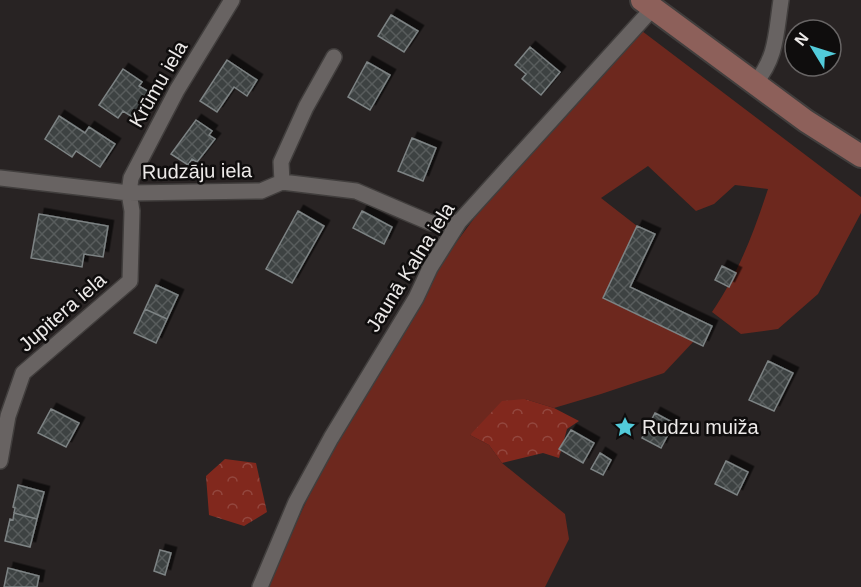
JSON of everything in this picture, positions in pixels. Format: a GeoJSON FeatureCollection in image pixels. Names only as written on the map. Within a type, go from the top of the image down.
{"type":"FeatureCollection","features":[{"type":"Feature","properties":{"kind":"main road"},"geometry":{"type":"LineString","coordinates":[[647,4],[806,121],[861,156]]}},
{"type":"Feature","properties":{"kind":"street","name":"Krūmu iela"},"geometry":{"type":"LineString","coordinates":[[129,193],[131,178],[154,132],[232,0]]}},
{"type":"Feature","properties":{"kind":"street"},"geometry":{"type":"LineString","coordinates":[[754,84],[763,74],[771,59],[781,0]]}},
{"type":"Feature","properties":{"kind":"street","name":"Jaunā Kalna iela"},"geometry":{"type":"LineString","coordinates":[[260,587],[296,502],[376,360],[416,298],[430,268],[459,222],[647,4]]}},
{"type":"Feature","properties":{"kind":"street"},"geometry":{"type":"LineString","coordinates":[[282,182],[281,162],[306,107],[334,57]]}},
{"type":"Feature","properties":{"kind":"street","name":"Rudzāju iela"},"geometry":{"type":"LineString","coordinates":[[0,178],[129,193],[261,191],[282,182],[356,191],[431,223],[459,222]]}},
{"type":"Feature","properties":{"kind":"street","name":"Jupitera iela"},"geometry":{"type":"LineString","coordinates":[[0,461],[4,415],[23,373],[130,281],[132,211],[129,193]]}},
{"type":"Feature","properties":{"kind":"shaded area"},"geometry":{"type":"Polygon","coordinates":[[[642,31],[861,197],[861,213],[818,294],[778,329],[741,334],[712,312],[744,252],[768,189],[735,185],[714,204],[696,211],[648,166],[601,198],[637,226],[603,298],[694,341],[664,373],[554,408],[525,399],[470,435],[489,445],[502,463],[565,514],[569,539],[545,587],[267,587],[322,467],[436,270],[489,198],[642,31]]]}},
{"type":"Feature","properties":{"kind":"green space"},"geometry":{"type":"Polygon","coordinates":[[[525,399],[554,408],[579,421],[567,429],[559,458],[543,453],[502,463],[489,445],[470,435],[502,401],[525,399]]]}},
{"type":"Feature","properties":{"kind":"green space"},"geometry":{"type":"Polygon","coordinates":[[[225,459],[256,463],[267,512],[244,526],[209,515],[206,476],[225,459]]]}},
{"type":"Feature","properties":{"kind":"building"},"geometry":{"type":"Polygon","coordinates":[[[391,15],[418,31],[404,52],[378,36],[391,15]]]}},
{"type":"Feature","properties":{"kind":"building"},"geometry":{"type":"Polygon","coordinates":[[[530,47],[560,72],[541,95],[522,79],[526,74],[515,65],[530,47]]]}},
{"type":"Feature","properties":{"kind":"building"},"geometry":{"type":"Polygon","coordinates":[[[227,60],[257,80],[247,96],[234,87],[217,112],[200,101],[227,60]]]}},
{"type":"Feature","properties":{"kind":"building"},"geometry":{"type":"Polygon","coordinates":[[[367,62],[390,75],[370,110],[348,97],[367,62]]]}},
{"type":"Feature","properties":{"kind":"building"},"geometry":{"type":"Polygon","coordinates":[[[123,69],[142,82],[139,86],[151,93],[134,118],[123,111],[118,118],[99,105],[123,69]]]}},
{"type":"Feature","properties":{"kind":"building"},"geometry":{"type":"Polygon","coordinates":[[[59,116],[85,133],[89,127],[115,144],[100,167],[76,151],[72,157],[45,139],[59,116]]]}},
{"type":"Feature","properties":{"kind":"building"},"geometry":{"type":"Polygon","coordinates":[[[196,120],[212,131],[209,135],[215,139],[197,162],[192,159],[188,165],[171,154],[196,120]]]}},
{"type":"Feature","properties":{"kind":"building"},"geometry":{"type":"Polygon","coordinates":[[[412,138],[436,148],[423,181],[398,171],[412,138]]]}},
{"type":"Feature","properties":{"kind":"building"},"geometry":{"type":"Polygon","coordinates":[[[298,211],[324,226],[292,283],[266,269],[298,211]]]}},
{"type":"Feature","properties":{"kind":"building"},"geometry":{"type":"Polygon","coordinates":[[[362,211],[392,227],[384,244],[353,228],[362,211]]]}},
{"type":"Feature","properties":{"kind":"building"},"geometry":{"type":"Polygon","coordinates":[[[39,214],[108,226],[103,257],[84,254],[82,267],[31,258],[39,214]]]}},
{"type":"Feature","properties":{"kind":"building"},"geometry":{"type":"Polygon","coordinates":[[[637,226],[655,234],[630,287],[712,326],[703,346],[603,298],[637,226]]]}},
{"type":"Feature","properties":{"kind":"building"},"geometry":{"type":"Polygon","coordinates":[[[722,266],[736,273],[729,287],[715,280],[722,266]]]}},
{"type":"Feature","properties":{"kind":"building"},"geometry":{"type":"Polygon","coordinates":[[[156,285],[178,295],[167,319],[145,309],[156,285]]]}},
{"type":"Feature","properties":{"kind":"building"},"geometry":{"type":"Polygon","coordinates":[[[145,309],[167,319],[156,343],[134,333],[145,309]]]}},
{"type":"Feature","properties":{"kind":"building"},"geometry":{"type":"Polygon","coordinates":[[[768,361],[793,373],[774,411],[749,400],[768,361]]]}},
{"type":"Feature","properties":{"kind":"building"},"geometry":{"type":"Polygon","coordinates":[[[51,409],[79,423],[66,447],[38,433],[51,409]]]}},
{"type":"Feature","properties":{"kind":"building"},"geometry":{"type":"Polygon","coordinates":[[[655,413],[674,423],[661,448],[642,438],[655,413]]]}},
{"type":"Feature","properties":{"kind":"building"},"geometry":{"type":"Polygon","coordinates":[[[571,430],[594,443],[583,463],[559,449],[571,430]]]}},
{"type":"Feature","properties":{"kind":"building"},"geometry":{"type":"Polygon","coordinates":[[[600,453],[611,460],[603,475],[591,469],[600,453]]]}},
{"type":"Feature","properties":{"kind":"building"},"geometry":{"type":"Polygon","coordinates":[[[726,461],[748,472],[737,495],[715,484],[726,461]]]}},
{"type":"Feature","properties":{"kind":"building"},"geometry":{"type":"Polygon","coordinates":[[[18,485],[44,492],[37,519],[14,513],[15,508],[13,507],[18,485]]]}},
{"type":"Feature","properties":{"kind":"building"},"geometry":{"type":"Polygon","coordinates":[[[14,513],[37,519],[30,547],[5,541],[10,519],[13,520],[14,513]]]}},
{"type":"Feature","properties":{"kind":"building"},"geometry":{"type":"Polygon","coordinates":[[[160,550],[171,553],[165,575],[154,571],[160,550]]]}},
{"type":"Feature","properties":{"kind":"building"},"geometry":{"type":"Polygon","coordinates":[[[8,568],[39,576],[37,587],[4,587],[8,568]]]}},
{"type":"Feature","properties":{"kind":"place","name":"Rudzu muiža"},"geometry":{"type":"Point","coordinates":[625,427]}}]}
